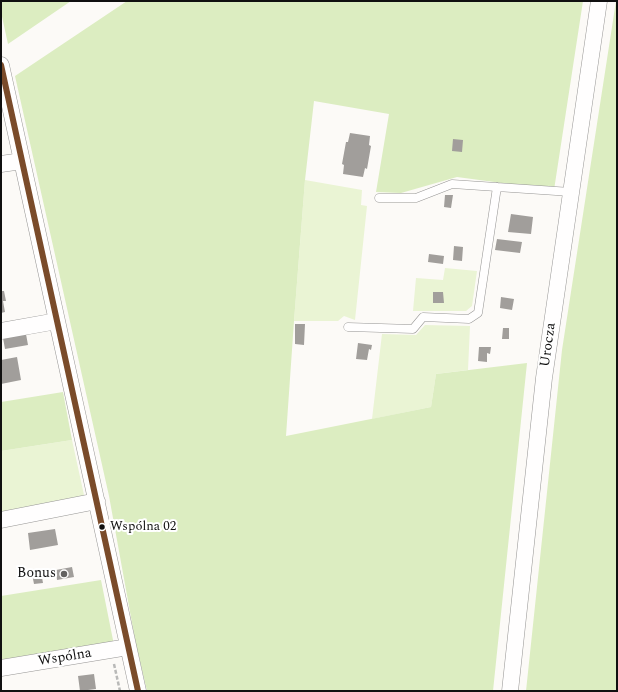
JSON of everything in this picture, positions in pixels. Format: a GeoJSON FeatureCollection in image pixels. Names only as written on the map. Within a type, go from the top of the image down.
{"type":"FeatureCollection","features":[{"type":"Feature","properties":{"kind":"street","name":"Urocza"},"geometry":{"type":"LineString","coordinates":[[510,691],[544,378],[599,1]]}},
{"type":"Feature","properties":{"kind":"street"},"geometry":{"type":"LineString","coordinates":[[1,65],[138,691]]}},
{"type":"Feature","properties":{"kind":"street"},"geometry":{"type":"LineString","coordinates":[[1,164],[22,161]]}},
{"type":"Feature","properties":{"kind":"street"},"geometry":{"type":"LineString","coordinates":[[1,331],[57,321]]}},
{"type":"Feature","properties":{"kind":"street"},"geometry":{"type":"LineString","coordinates":[[1,520],[97,501]]}},
{"type":"Feature","properties":{"kind":"street","name":"Wspólna"},"geometry":{"type":"LineString","coordinates":[[1,668],[128,647]]}},
{"type":"Feature","properties":{"kind":"lane"},"geometry":{"type":"LineString","coordinates":[[379,198],[416,198],[452,184],[571,192]]}},
{"type":"Feature","properties":{"kind":"lane"},"geometry":{"type":"LineString","coordinates":[[348,327],[414,328],[423,316],[469,319],[478,313],[497,187]]}},
{"type":"Feature","properties":{"kind":"path"},"geometry":{"type":"LineString","coordinates":[[111,650],[120,691]]}},
{"type":"Feature","properties":{"kind":"green space"},"geometry":{"type":"Polygon","coordinates":[[[1,1],[71,1],[8,44],[1,12],[1,1]]]}},
{"type":"Feature","properties":{"kind":"green space"},"geometry":{"type":"Polygon","coordinates":[[[127,1],[583,1],[554,190],[457,177],[401,193],[376,192],[389,114],[314,101],[305,180],[286,436],[431,407],[436,374],[527,363],[493,691],[147,691],[136,645],[109,496],[15,76],[127,1]]]}},
{"type":"Feature","properties":{"kind":"green space"},"geometry":{"type":"Polygon","coordinates":[[[616,1],[617,691],[526,691],[562,350],[616,1]]]}},
{"type":"Feature","properties":{"kind":"green space"},"geometry":{"type":"Polygon","coordinates":[[[305,180],[362,190],[361,205],[367,206],[355,320],[344,316],[338,321],[294,321],[305,180]]]}},
{"type":"Feature","properties":{"kind":"green space"},"geometry":{"type":"Polygon","coordinates":[[[445,268],[477,271],[472,306],[466,311],[413,311],[416,278],[443,280],[445,268]]]}},
{"type":"Feature","properties":{"kind":"green space"},"geometry":{"type":"Polygon","coordinates":[[[425,325],[470,326],[468,370],[436,374],[431,407],[372,419],[382,334],[416,335],[425,325]]]}},
{"type":"Feature","properties":{"kind":"green space"},"geometry":{"type":"Polygon","coordinates":[[[63,392],[72,440],[1,451],[1,402],[63,392]]]}},
{"type":"Feature","properties":{"kind":"green space"},"geometry":{"type":"Polygon","coordinates":[[[72,440],[84,495],[79,499],[1,515],[1,451],[72,440]]]}},
{"type":"Feature","properties":{"kind":"green space"},"geometry":{"type":"Polygon","coordinates":[[[101,580],[114,645],[1,663],[1,596],[101,580]]]}},
{"type":"Feature","properties":{"kind":"building"},"geometry":{"type":"Polygon","coordinates":[[[350,133],[370,136],[369,145],[371,146],[367,169],[365,168],[363,177],[343,174],[344,165],[342,164],[346,142],[348,142],[350,133]]]}},
{"type":"Feature","properties":{"kind":"building"},"geometry":{"type":"Polygon","coordinates":[[[453,139],[463,140],[462,152],[452,151],[453,139]]]}},
{"type":"Feature","properties":{"kind":"building"},"geometry":{"type":"Polygon","coordinates":[[[445,195],[453,195],[451,208],[444,207],[445,195]]]}},
{"type":"Feature","properties":{"kind":"building"},"geometry":{"type":"Polygon","coordinates":[[[511,214],[533,217],[531,234],[508,232],[511,214]]]}},
{"type":"Feature","properties":{"kind":"building"},"geometry":{"type":"Polygon","coordinates":[[[497,239],[522,242],[520,253],[495,250],[497,239]]]}},
{"type":"Feature","properties":{"kind":"building"},"geometry":{"type":"Polygon","coordinates":[[[454,246],[463,247],[462,261],[453,260],[454,246]]]}},
{"type":"Feature","properties":{"kind":"building"},"geometry":{"type":"Polygon","coordinates":[[[429,254],[444,256],[443,264],[428,262],[429,254]]]}},
{"type":"Feature","properties":{"kind":"building"},"geometry":{"type":"Polygon","coordinates":[[[1,291],[4,291],[6,301],[3,301],[5,312],[1,313],[1,291]]]}},
{"type":"Feature","properties":{"kind":"building"},"geometry":{"type":"Polygon","coordinates":[[[433,292],[443,292],[444,303],[433,303],[433,292]]]}},
{"type":"Feature","properties":{"kind":"building"},"geometry":{"type":"Polygon","coordinates":[[[501,297],[514,299],[512,310],[500,308],[501,297]]]}},
{"type":"Feature","properties":{"kind":"building"},"geometry":{"type":"Polygon","coordinates":[[[295,324],[305,324],[304,345],[295,344],[295,324]]]}},
{"type":"Feature","properties":{"kind":"building"},"geometry":{"type":"Polygon","coordinates":[[[503,328],[509,328],[509,339],[502,339],[503,328]]]}},
{"type":"Feature","properties":{"kind":"building"},"geometry":{"type":"Polygon","coordinates":[[[26,334],[28,345],[5,349],[3,338],[26,334]]]}},
{"type":"Feature","properties":{"kind":"building"},"geometry":{"type":"Polygon","coordinates":[[[358,343],[372,345],[371,350],[369,349],[367,360],[356,359],[358,343]]]}},
{"type":"Feature","properties":{"kind":"building"},"geometry":{"type":"Polygon","coordinates":[[[479,347],[491,347],[490,354],[487,353],[487,362],[478,361],[479,347]]]}},
{"type":"Feature","properties":{"kind":"building"},"geometry":{"type":"Polygon","coordinates":[[[17,357],[21,380],[1,384],[1,360],[17,357]]]}},
{"type":"Feature","properties":{"kind":"building"},"geometry":{"type":"Polygon","coordinates":[[[55,529],[58,545],[30,550],[28,533],[55,529]]]}},
{"type":"Feature","properties":{"kind":"building"},"geometry":{"type":"Polygon","coordinates":[[[72,567],[74,577],[57,580],[56,570],[72,567]]]}},
{"type":"Feature","properties":{"kind":"building"},"geometry":{"type":"Polygon","coordinates":[[[41,572],[43,583],[34,584],[32,574],[41,572]]]}},
{"type":"Feature","properties":{"kind":"building"},"geometry":{"type":"Polygon","coordinates":[[[94,674],[96,689],[80,691],[78,676],[94,674]]]}},
{"type":"Feature","properties":{"kind":"transit line"},"geometry":{"type":"LineString","coordinates":[[1,65],[138,691]]}},
{"type":"Feature","properties":{"kind":"place","name":"Wspólna 02"},"geometry":{"type":"Point","coordinates":[102,527]}},
{"type":"Feature","properties":{"kind":"place","name":"Bonus"},"geometry":{"type":"Point","coordinates":[64,574]}}]}
